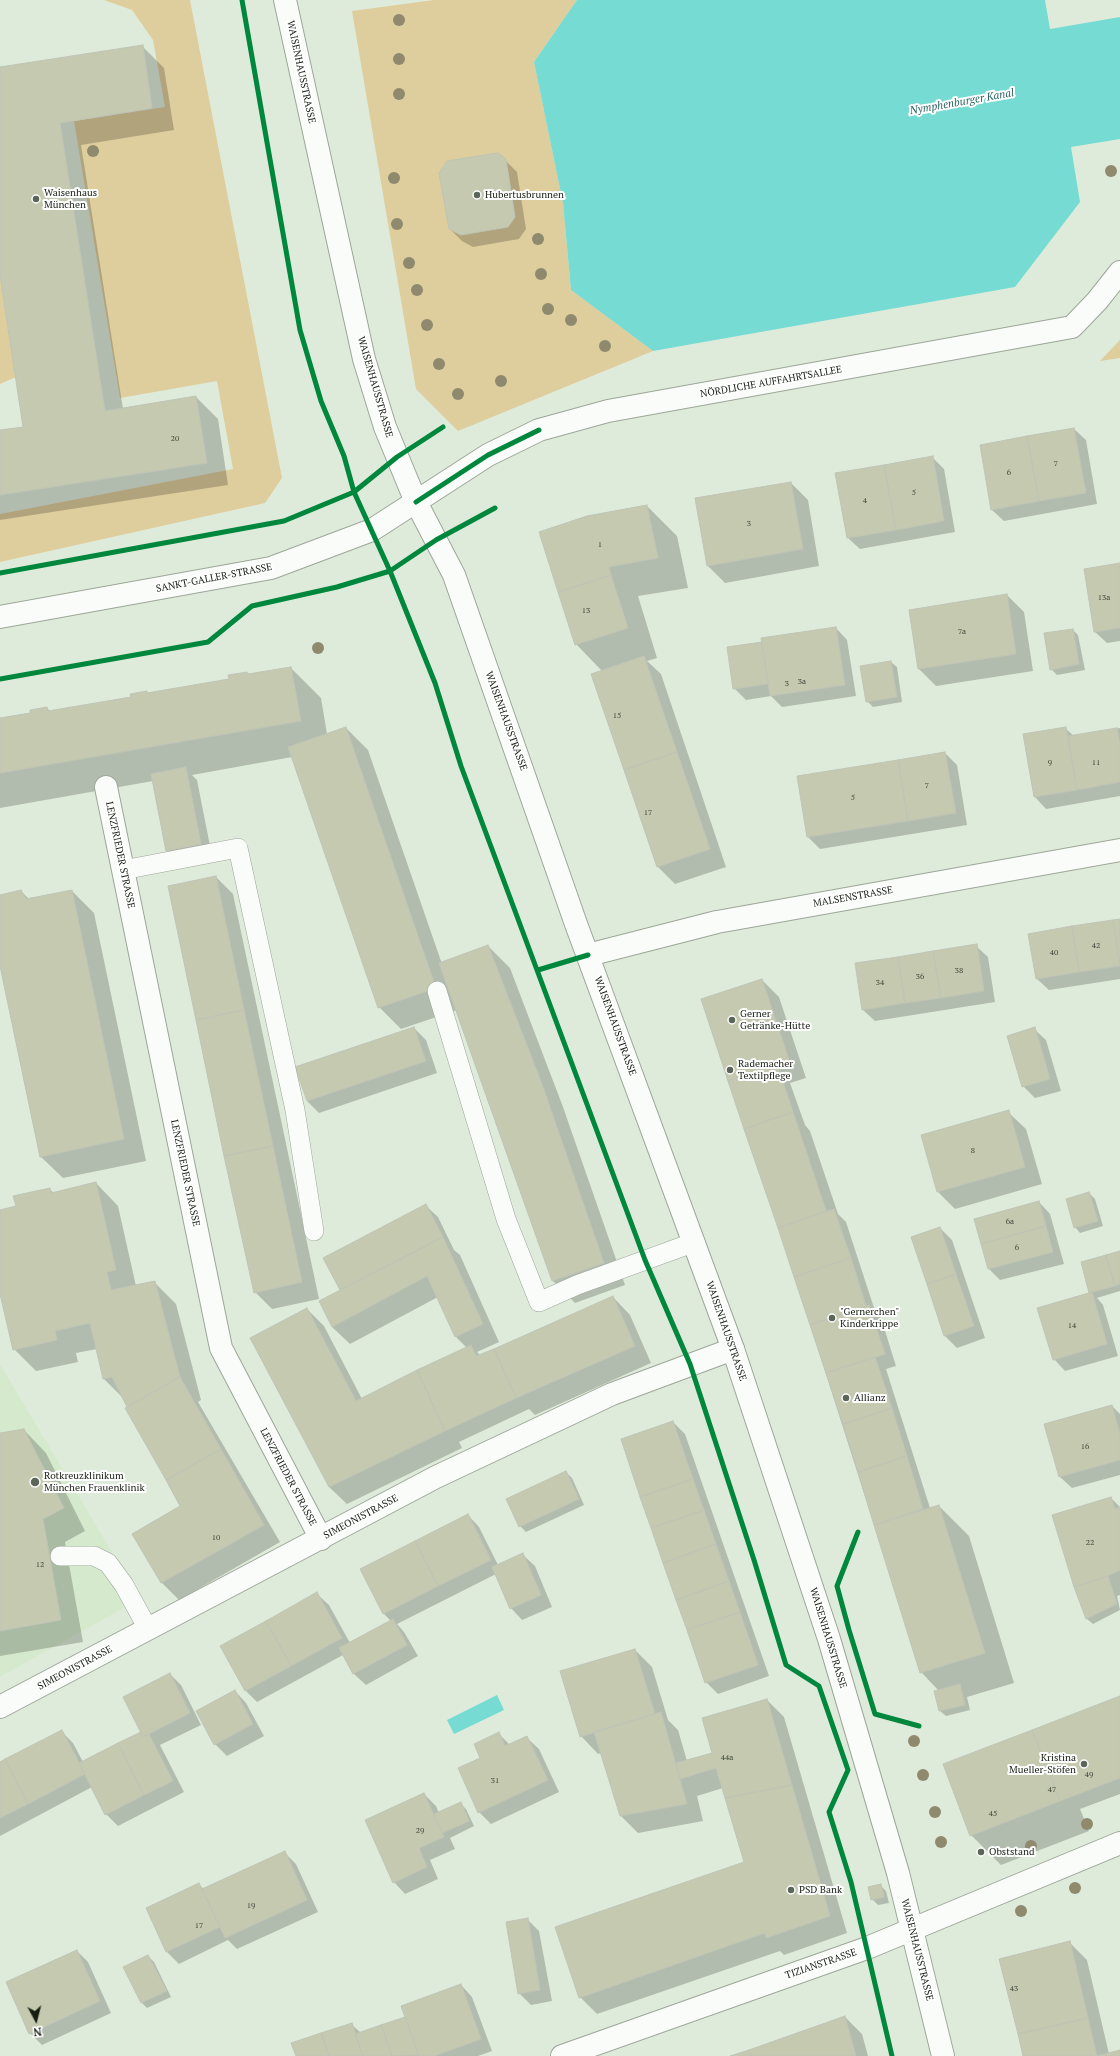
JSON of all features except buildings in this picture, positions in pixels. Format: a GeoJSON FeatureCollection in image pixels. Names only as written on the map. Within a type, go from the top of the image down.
{"type":"FeatureCollection","features":[{"type":"Feature","properties":{"kind":"street","name":"WAISENHAUSSTRASSE"},"geometry":{"type":"LineString","coordinates":[[285,0],[364,359],[385,427],[416,502],[454,575],[588,955],[733,1348],[827,1632],[898,1873],[913,1928],[943,2056]]}},
{"type":"Feature","properties":{"kind":"street","name":"NÖRDLICHE AUFFAHRTSALLEE"},"geometry":{"type":"LineString","coordinates":[[416,502],[488,455],[539,430],[608,411],[1072,327],[1097,301],[1120,272]]}},
{"type":"Feature","properties":{"kind":"street","name":"SANKT-GALLER-STRASSE"},"geometry":{"type":"LineString","coordinates":[[0,617],[271,568],[372,530],[416,502]]}},
{"type":"Feature","properties":{"kind":"street","name":"LENZFRIEDER STRASSE"},"geometry":{"type":"LineString","coordinates":[[106,787],[221,1348],[321,1539]]}},
{"type":"Feature","properties":{"kind":"street","name":"MALSENSTRASSE"},"geometry":{"type":"LineString","coordinates":[[588,955],[717,922],[1120,850]]}},
{"type":"Feature","properties":{"kind":"street","name":"SIMEONISTRASSE"},"geometry":{"type":"LineString","coordinates":[[0,1707],[436,1477],[612,1394],[733,1348]]}},
{"type":"Feature","properties":{"kind":"street","name":"TIZIANSTRASSE"},"geometry":{"type":"LineString","coordinates":[[562,2056],[867,1948],[1120,1843]]}},
{"type":"Feature","properties":{"kind":"lane"},"geometry":{"type":"LineString","coordinates":[[123,870],[238,848],[295,1110],[314,1231]]}},
{"type":"Feature","properties":{"kind":"lane"},"geometry":{"type":"LineString","coordinates":[[437,991],[506,1219],[539,1302],[577,1285],[695,1242]]}},
{"type":"Feature","properties":{"kind":"lane"},"geometry":{"type":"LineString","coordinates":[[60,1556],[94,1556],[108,1563],[124,1585],[148,1629]]}},
{"type":"Feature","properties":{"kind":"shaded area"},"geometry":{"type":"Polygon","coordinates":[[[104,0],[190,0],[282,478],[265,503],[0,562],[0,514],[233,469],[217,381],[120,398],[74,121],[165,107],[153,40],[132,10],[104,0]]]}},
{"type":"Feature","properties":{"kind":"shaded area"},"geometry":{"type":"Polygon","coordinates":[[[434,0],[577,0],[534,62],[563,203],[571,290],[653,351],[458,431],[416,389],[352,11],[434,0]]]}},
{"type":"Feature","properties":{"kind":"shaded area"},"geometry":{"type":"Polygon","coordinates":[[[0,275],[16,377],[0,384],[0,275]]]}},
{"type":"Feature","properties":{"kind":"shaded area"},"geometry":{"type":"Polygon","coordinates":[[[1120,340],[1120,358],[1100,361],[1120,340]]]}},
{"type":"Feature","properties":{"kind":"shaded area","name":"Rotkreuzklinikum München Frauenklinik"},"geometry":{"type":"Polygon","coordinates":[[[0,1364],[140,1599],[0,1677],[0,1364]]]}},
{"type":"Feature","properties":{"kind":"water","name":"Nymphenburger Kanal"},"geometry":{"type":"Polygon","coordinates":[[[577,0],[1045,0],[1050,29],[1120,17],[1120,139],[1071,147],[1080,202],[1015,287],[653,351],[571,290],[563,203],[534,62],[577,0]]]}},
{"type":"Feature","properties":{"kind":"water"},"geometry":{"type":"Polygon","coordinates":[[[497,1695],[504,1710],[454,1734],[447,1720],[497,1695]]]}},
{"type":"Feature","properties":{"kind":"cycle path"},"geometry":{"type":"LineString","coordinates":[[242,0],[300,330],[321,401],[344,456],[354,492],[390,571],[435,683],[461,766],[645,1260],[690,1364],[754,1560],[786,1665],[819,1686],[848,1770],[829,1812],[851,1882],[892,2056]]}},
{"type":"Feature","properties":{"kind":"cycle path"},"geometry":{"type":"LineString","coordinates":[[0,573],[284,521],[354,492],[397,457],[443,427]]}},
{"type":"Feature","properties":{"kind":"cycle path"},"geometry":{"type":"LineString","coordinates":[[416,502],[488,455],[539,430]]}},
{"type":"Feature","properties":{"kind":"cycle path"},"geometry":{"type":"LineString","coordinates":[[0,679],[208,642],[252,606],[337,587],[390,571],[436,540],[495,508]]}},
{"type":"Feature","properties":{"kind":"cycle path"},"geometry":{"type":"LineString","coordinates":[[538,970],[588,955]]}},
{"type":"Feature","properties":{"kind":"cycle path"},"geometry":{"type":"LineString","coordinates":[[858,1532],[837,1586],[875,1714],[919,1726]]}},
{"type":"Feature","properties":{"kind":"place","name":"Hubertusbrunnen"},"geometry":{"type":"Point","coordinates":[477,195]}},
{"type":"Feature","properties":{"kind":"place","name":"Waisenhaus München"},"geometry":{"type":"Point","coordinates":[36,199]}},
{"type":"Feature","properties":{"kind":"place","name":"Gerner Getränke-Hütte"},"geometry":{"type":"Point","coordinates":[732,1020]}},
{"type":"Feature","properties":{"kind":"place","name":"Rademacher Textilpflege"},"geometry":{"type":"Point","coordinates":[730,1070]}},
{"type":"Feature","properties":{"kind":"place","name":"\"Gernerchen\" Kinderkrippe"},"geometry":{"type":"Point","coordinates":[832,1318]}},
{"type":"Feature","properties":{"kind":"place","name":"Allianz"},"geometry":{"type":"Point","coordinates":[846,1398]}},
{"type":"Feature","properties":{"kind":"place","name":"Rotkreuzklinikum München Frauenklinik"},"geometry":{"type":"Point","coordinates":[35,1482]}},
{"type":"Feature","properties":{"kind":"place","name":"Kristina Mueller-Stöfen"},"geometry":{"type":"Point","coordinates":[1084,1764]}},
{"type":"Feature","properties":{"kind":"place","name":"Obststand"},"geometry":{"type":"Point","coordinates":[981,1852]}},
{"type":"Feature","properties":{"kind":"place","name":"PSD Bank"},"geometry":{"type":"Point","coordinates":[791,1890]}}]}
